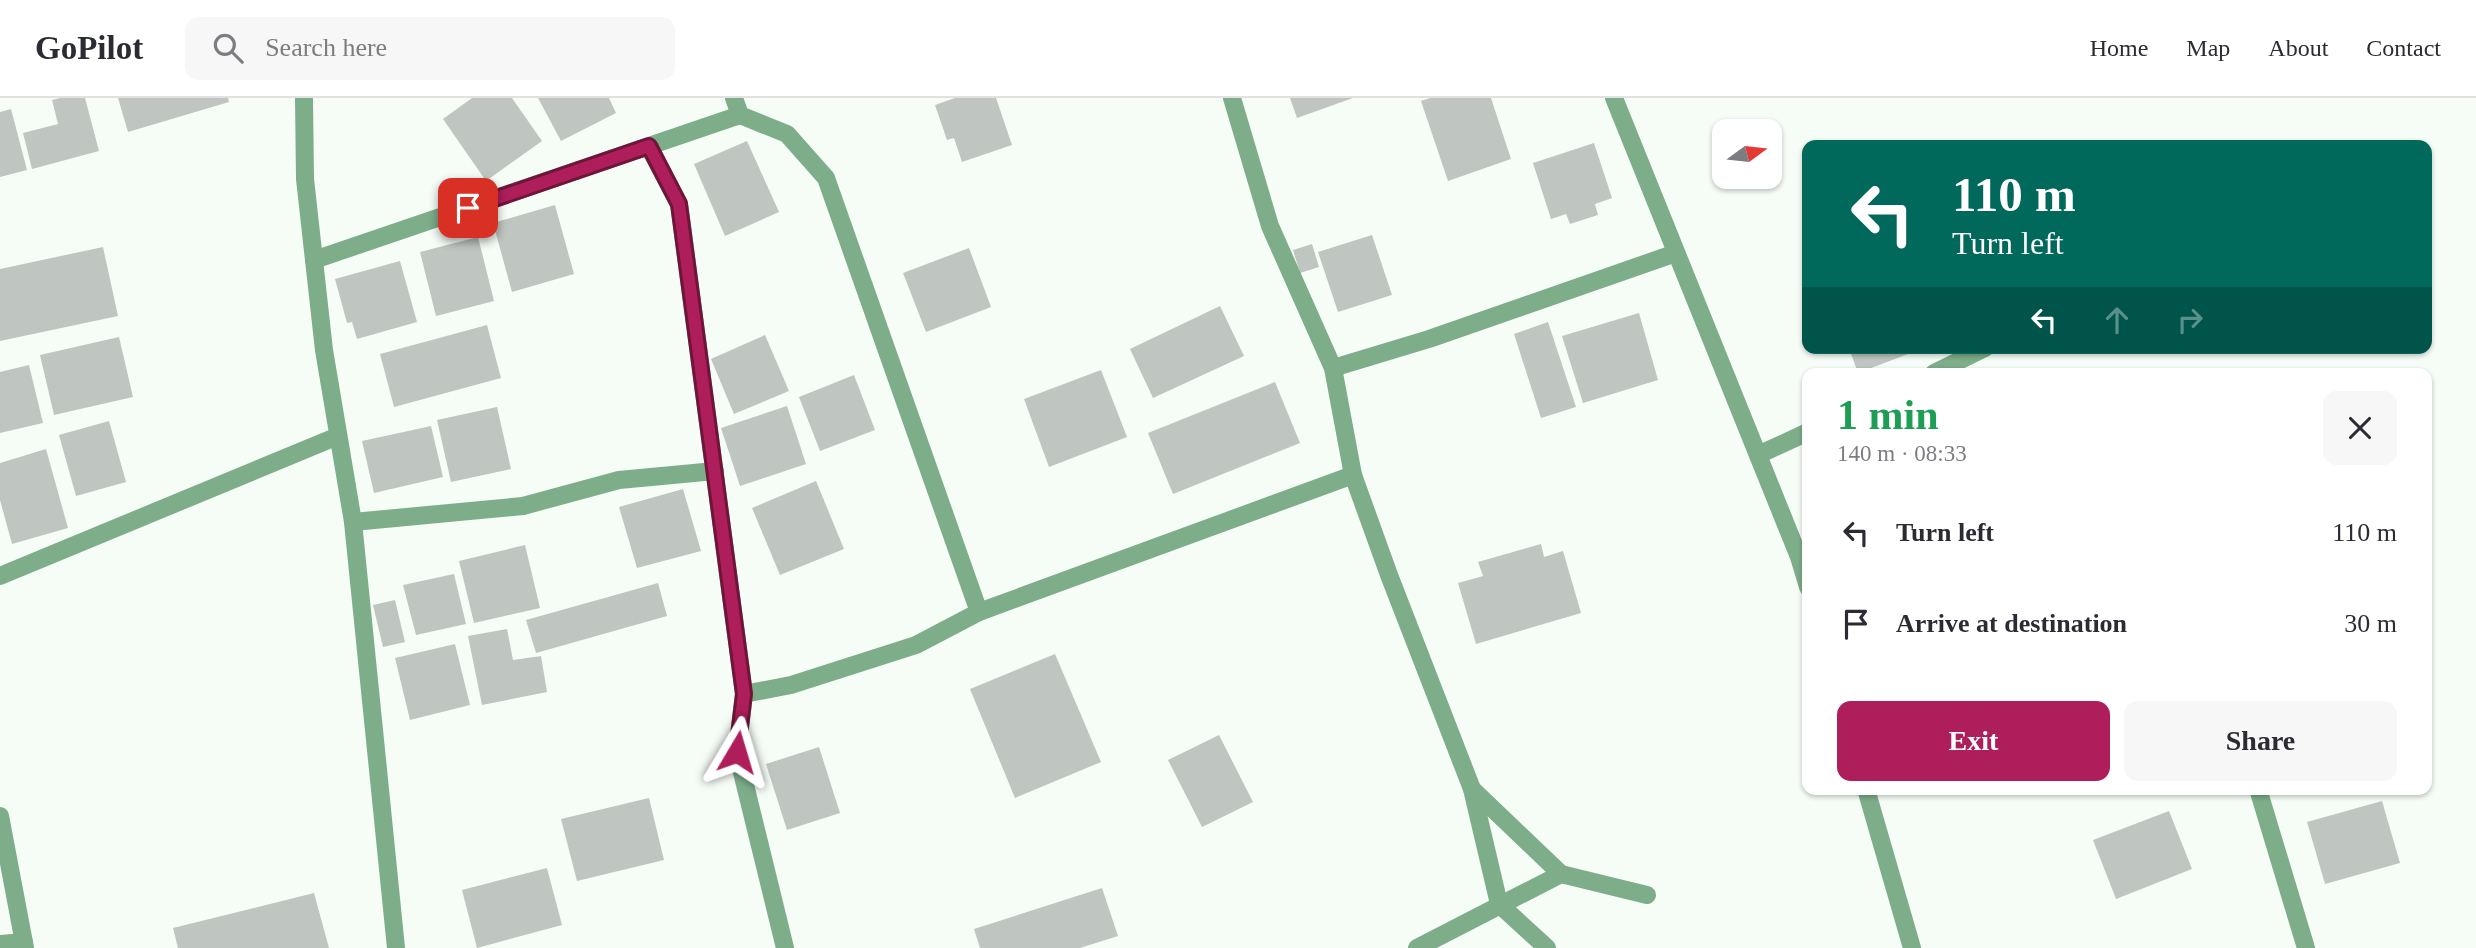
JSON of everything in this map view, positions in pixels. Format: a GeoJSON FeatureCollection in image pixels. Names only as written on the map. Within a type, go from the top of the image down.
{"type":"FeatureCollection","features":[{"type":"Feature","properties":{"kind":"street"},"geometry":{"type":"LineString","coordinates":[[304,98],[305,179],[338,436],[353,522],[396,948]]}},
{"type":"Feature","properties":{"kind":"street"},"geometry":{"type":"LineString","coordinates":[[1232,98],[1270,226],[1333,368],[1353,475],[1388,575],[1472,789],[1499,904],[1547,948]]}},
{"type":"Feature","properties":{"kind":"street"},"geometry":{"type":"LineString","coordinates":[[1614,98],[1802,571]]}},
{"type":"Feature","properties":{"kind":"street"},"geometry":{"type":"LineString","coordinates":[[314,260],[649,146],[737,107],[787,134],[827,178],[979,612]]}},
{"type":"Feature","properties":{"kind":"street"},"geometry":{"type":"LineString","coordinates":[[649,146],[679,204],[744,694],[737,752],[786,948]]}},
{"type":"Feature","properties":{"kind":"street"},"geometry":{"type":"LineString","coordinates":[[1333,368],[1429,339],[1676,253]]}},
{"type":"Feature","properties":{"kind":"street"},"geometry":{"type":"LineString","coordinates":[[1944,368],[1973,354]]}},
{"type":"Feature","properties":{"kind":"street"},"geometry":{"type":"LineString","coordinates":[[1758,455],[1802,435]]}},
{"type":"Feature","properties":{"kind":"street"},"geometry":{"type":"LineString","coordinates":[[0,576],[338,436]]}},
{"type":"Feature","properties":{"kind":"street"},"geometry":{"type":"LineString","coordinates":[[353,522],[523,506],[619,480],[715,471]]}},
{"type":"Feature","properties":{"kind":"street"},"geometry":{"type":"LineString","coordinates":[[744,694],[791,685],[916,645],[979,612],[1353,475]]}},
{"type":"Feature","properties":{"kind":"street"},"geometry":{"type":"LineString","coordinates":[[1472,789],[1561,874],[1647,895]]}},
{"type":"Feature","properties":{"kind":"street"},"geometry":{"type":"LineString","coordinates":[[1868,795],[1912,948]]}},
{"type":"Feature","properties":{"kind":"street"},"geometry":{"type":"LineString","coordinates":[[2260,795],[2306,948]]}},
{"type":"Feature","properties":{"kind":"street"},"geometry":{"type":"LineString","coordinates":[[0,816],[24,945],[0,944]]}},
{"type":"Feature","properties":{"kind":"street"},"geometry":{"type":"LineString","coordinates":[[1417,948],[1561,874]]}},
{"type":"Feature","properties":{"kind":"building"},"geometry":{"type":"Polygon","coordinates":[[[85,98],[99,151],[32,169],[23,133],[58,124],[52,100],[85,98]]]}},
{"type":"Feature","properties":{"kind":"building"},"geometry":{"type":"Polygon","coordinates":[[[118,98],[228,98],[229,102],[128,132],[118,98]]]}},
{"type":"Feature","properties":{"kind":"building"},"geometry":{"type":"Polygon","coordinates":[[[472,98],[512,98],[542,141],[486,181],[443,119],[472,98]]]}},
{"type":"Feature","properties":{"kind":"building"},"geometry":{"type":"Polygon","coordinates":[[[538,98],[609,98],[616,113],[561,141],[538,98]]]}},
{"type":"Feature","properties":{"kind":"building"},"geometry":{"type":"Polygon","coordinates":[[[955,98],[996,98],[1012,145],[962,162],[954,138],[947,140],[935,105],[955,98]]]}},
{"type":"Feature","properties":{"kind":"building"},"geometry":{"type":"Polygon","coordinates":[[[1290,98],[1353,98],[1297,118],[1290,98]]]}},
{"type":"Feature","properties":{"kind":"building"},"geometry":{"type":"Polygon","coordinates":[[[1430,98],[1491,98],[1511,159],[1448,181],[1421,101],[1430,98]]]}},
{"type":"Feature","properties":{"kind":"building"},"geometry":{"type":"Polygon","coordinates":[[[11,109],[27,170],[0,177],[0,112],[11,109]]]}},
{"type":"Feature","properties":{"kind":"building"},"geometry":{"type":"Polygon","coordinates":[[[747,141],[779,212],[725,236],[694,164],[747,141]]]}},
{"type":"Feature","properties":{"kind":"building"},"geometry":{"type":"Polygon","coordinates":[[[1594,143],[1612,198],[1595,204],[1598,215],[1570,224],[1566,214],[1551,219],[1533,163],[1594,143]]]}},
{"type":"Feature","properties":{"kind":"building"},"geometry":{"type":"Polygon","coordinates":[[[555,205],[574,274],[512,292],[493,223],[555,205]]]}},
{"type":"Feature","properties":{"kind":"building"},"geometry":{"type":"Polygon","coordinates":[[[1372,235],[1392,295],[1338,312],[1318,252],[1372,235]]]}},
{"type":"Feature","properties":{"kind":"building"},"geometry":{"type":"Polygon","coordinates":[[[478,237],[494,301],[436,316],[420,252],[478,237]]]}},
{"type":"Feature","properties":{"kind":"building"},"geometry":{"type":"Polygon","coordinates":[[[1312,244],[1319,267],[1300,273],[1293,250],[1312,244]]]}},
{"type":"Feature","properties":{"kind":"building"},"geometry":{"type":"Polygon","coordinates":[[[103,247],[118,316],[0,341],[0,269],[103,247]]]}},
{"type":"Feature","properties":{"kind":"building"},"geometry":{"type":"Polygon","coordinates":[[[969,248],[991,307],[926,332],[903,273],[969,248]]]}},
{"type":"Feature","properties":{"kind":"building"},"geometry":{"type":"Polygon","coordinates":[[[400,261],[417,322],[357,339],[352,322],[347,323],[335,279],[400,261]]]}},
{"type":"Feature","properties":{"kind":"building"},"geometry":{"type":"Polygon","coordinates":[[[1220,306],[1244,356],[1153,398],[1130,349],[1220,306]]]}},
{"type":"Feature","properties":{"kind":"building"},"geometry":{"type":"Polygon","coordinates":[[[1639,313],[1658,380],[1583,403],[1562,336],[1639,313]]]}},
{"type":"Feature","properties":{"kind":"building"},"geometry":{"type":"Polygon","coordinates":[[[1548,322],[1576,407],[1541,418],[1514,334],[1548,322]]]}},
{"type":"Feature","properties":{"kind":"building"},"geometry":{"type":"Polygon","coordinates":[[[487,325],[501,378],[394,407],[380,354],[487,325]]]}},
{"type":"Feature","properties":{"kind":"building"},"geometry":{"type":"Polygon","coordinates":[[[765,335],[789,391],[734,414],[711,359],[765,335]]]}},
{"type":"Feature","properties":{"kind":"building"},"geometry":{"type":"Polygon","coordinates":[[[119,337],[133,397],[54,415],[40,355],[119,337]]]}},
{"type":"Feature","properties":{"kind":"building"},"geometry":{"type":"Polygon","coordinates":[[[1851,354],[1908,354],[1871,368],[1856,368],[1851,354]]]}},
{"type":"Feature","properties":{"kind":"building"},"geometry":{"type":"Polygon","coordinates":[[[29,365],[43,423],[0,433],[0,372],[29,365]]]}},
{"type":"Feature","properties":{"kind":"building"},"geometry":{"type":"Polygon","coordinates":[[[1101,370],[1127,437],[1049,467],[1024,399],[1101,370]]]}},
{"type":"Feature","properties":{"kind":"building"},"geometry":{"type":"Polygon","coordinates":[[[854,375],[875,430],[820,451],[799,397],[854,375]]]}},
{"type":"Feature","properties":{"kind":"building"},"geometry":{"type":"Polygon","coordinates":[[[1275,382],[1300,443],[1173,494],[1148,433],[1275,382]]]}},
{"type":"Feature","properties":{"kind":"building"},"geometry":{"type":"Polygon","coordinates":[[[787,406],[806,464],[740,486],[721,428],[787,406]]]}},
{"type":"Feature","properties":{"kind":"building"},"geometry":{"type":"Polygon","coordinates":[[[497,407],[511,469],[451,482],[437,420],[497,407]]]}},
{"type":"Feature","properties":{"kind":"building"},"geometry":{"type":"Polygon","coordinates":[[[109,421],[126,482],[76,496],[59,435],[109,421]]]}},
{"type":"Feature","properties":{"kind":"building"},"geometry":{"type":"Polygon","coordinates":[[[431,426],[443,477],[374,493],[362,441],[431,426]]]}},
{"type":"Feature","properties":{"kind":"building"},"geometry":{"type":"Polygon","coordinates":[[[46,449],[68,528],[12,544],[0,500],[0,463],[46,449]]]}},
{"type":"Feature","properties":{"kind":"building"},"geometry":{"type":"Polygon","coordinates":[[[816,481],[844,549],[780,575],[752,508],[816,481]]]}},
{"type":"Feature","properties":{"kind":"building"},"geometry":{"type":"Polygon","coordinates":[[[683,489],[701,551],[637,568],[619,507],[683,489]]]}},
{"type":"Feature","properties":{"kind":"building"},"geometry":{"type":"Polygon","coordinates":[[[1541,544],[1544,557],[1563,551],[1581,613],[1476,644],[1458,583],[1483,576],[1478,562],[1541,544]]]}},
{"type":"Feature","properties":{"kind":"building"},"geometry":{"type":"Polygon","coordinates":[[[525,545],[540,608],[474,623],[459,561],[525,545]]]}},
{"type":"Feature","properties":{"kind":"building"},"geometry":{"type":"Polygon","coordinates":[[[454,574],[466,624],[416,635],[403,585],[454,574]]]}},
{"type":"Feature","properties":{"kind":"building"},"geometry":{"type":"Polygon","coordinates":[[[658,583],[667,616],[536,653],[526,620],[658,583]]]}},
{"type":"Feature","properties":{"kind":"building"},"geometry":{"type":"Polygon","coordinates":[[[395,600],[405,642],[383,647],[373,605],[395,600]]]}},
{"type":"Feature","properties":{"kind":"building"},"geometry":{"type":"Polygon","coordinates":[[[507,629],[513,660],[541,656],[547,692],[482,705],[468,636],[507,629]]]}},
{"type":"Feature","properties":{"kind":"building"},"geometry":{"type":"Polygon","coordinates":[[[455,644],[470,705],[410,720],[395,658],[455,644]]]}},
{"type":"Feature","properties":{"kind":"building"},"geometry":{"type":"Polygon","coordinates":[[[1055,654],[1101,762],[1015,798],[970,689],[1055,654]]]}},
{"type":"Feature","properties":{"kind":"building"},"geometry":{"type":"Polygon","coordinates":[[[1219,735],[1253,802],[1202,827],[1168,760],[1219,735]]]}},
{"type":"Feature","properties":{"kind":"building"},"geometry":{"type":"Polygon","coordinates":[[[819,747],[840,813],[787,830],[766,764],[819,747]]]}},
{"type":"Feature","properties":{"kind":"building"},"geometry":{"type":"Polygon","coordinates":[[[649,798],[664,860],[577,881],[561,819],[649,798]]]}},
{"type":"Feature","properties":{"kind":"building"},"geometry":{"type":"Polygon","coordinates":[[[2382,801],[2400,863],[2325,884],[2307,822],[2382,801]]]}},
{"type":"Feature","properties":{"kind":"building"},"geometry":{"type":"Polygon","coordinates":[[[2169,811],[2192,869],[2116,899],[2093,840],[2169,811]]]}},
{"type":"Feature","properties":{"kind":"building"},"geometry":{"type":"Polygon","coordinates":[[[547,868],[562,925],[477,948],[462,890],[547,868]]]}},
{"type":"Feature","properties":{"kind":"building"},"geometry":{"type":"Polygon","coordinates":[[[1102,888],[1118,936],[1080,948],[980,948],[974,929],[1102,888]]]}},
{"type":"Feature","properties":{"kind":"building"},"geometry":{"type":"Polygon","coordinates":[[[314,893],[329,948],[178,948],[173,928],[314,893]]]}},
{"type":"Feature","properties":{"kind":"route"},"geometry":{"type":"LineString","coordinates":[[468,208],[649,146],[679,204],[744,694],[737,752]]}}]}
